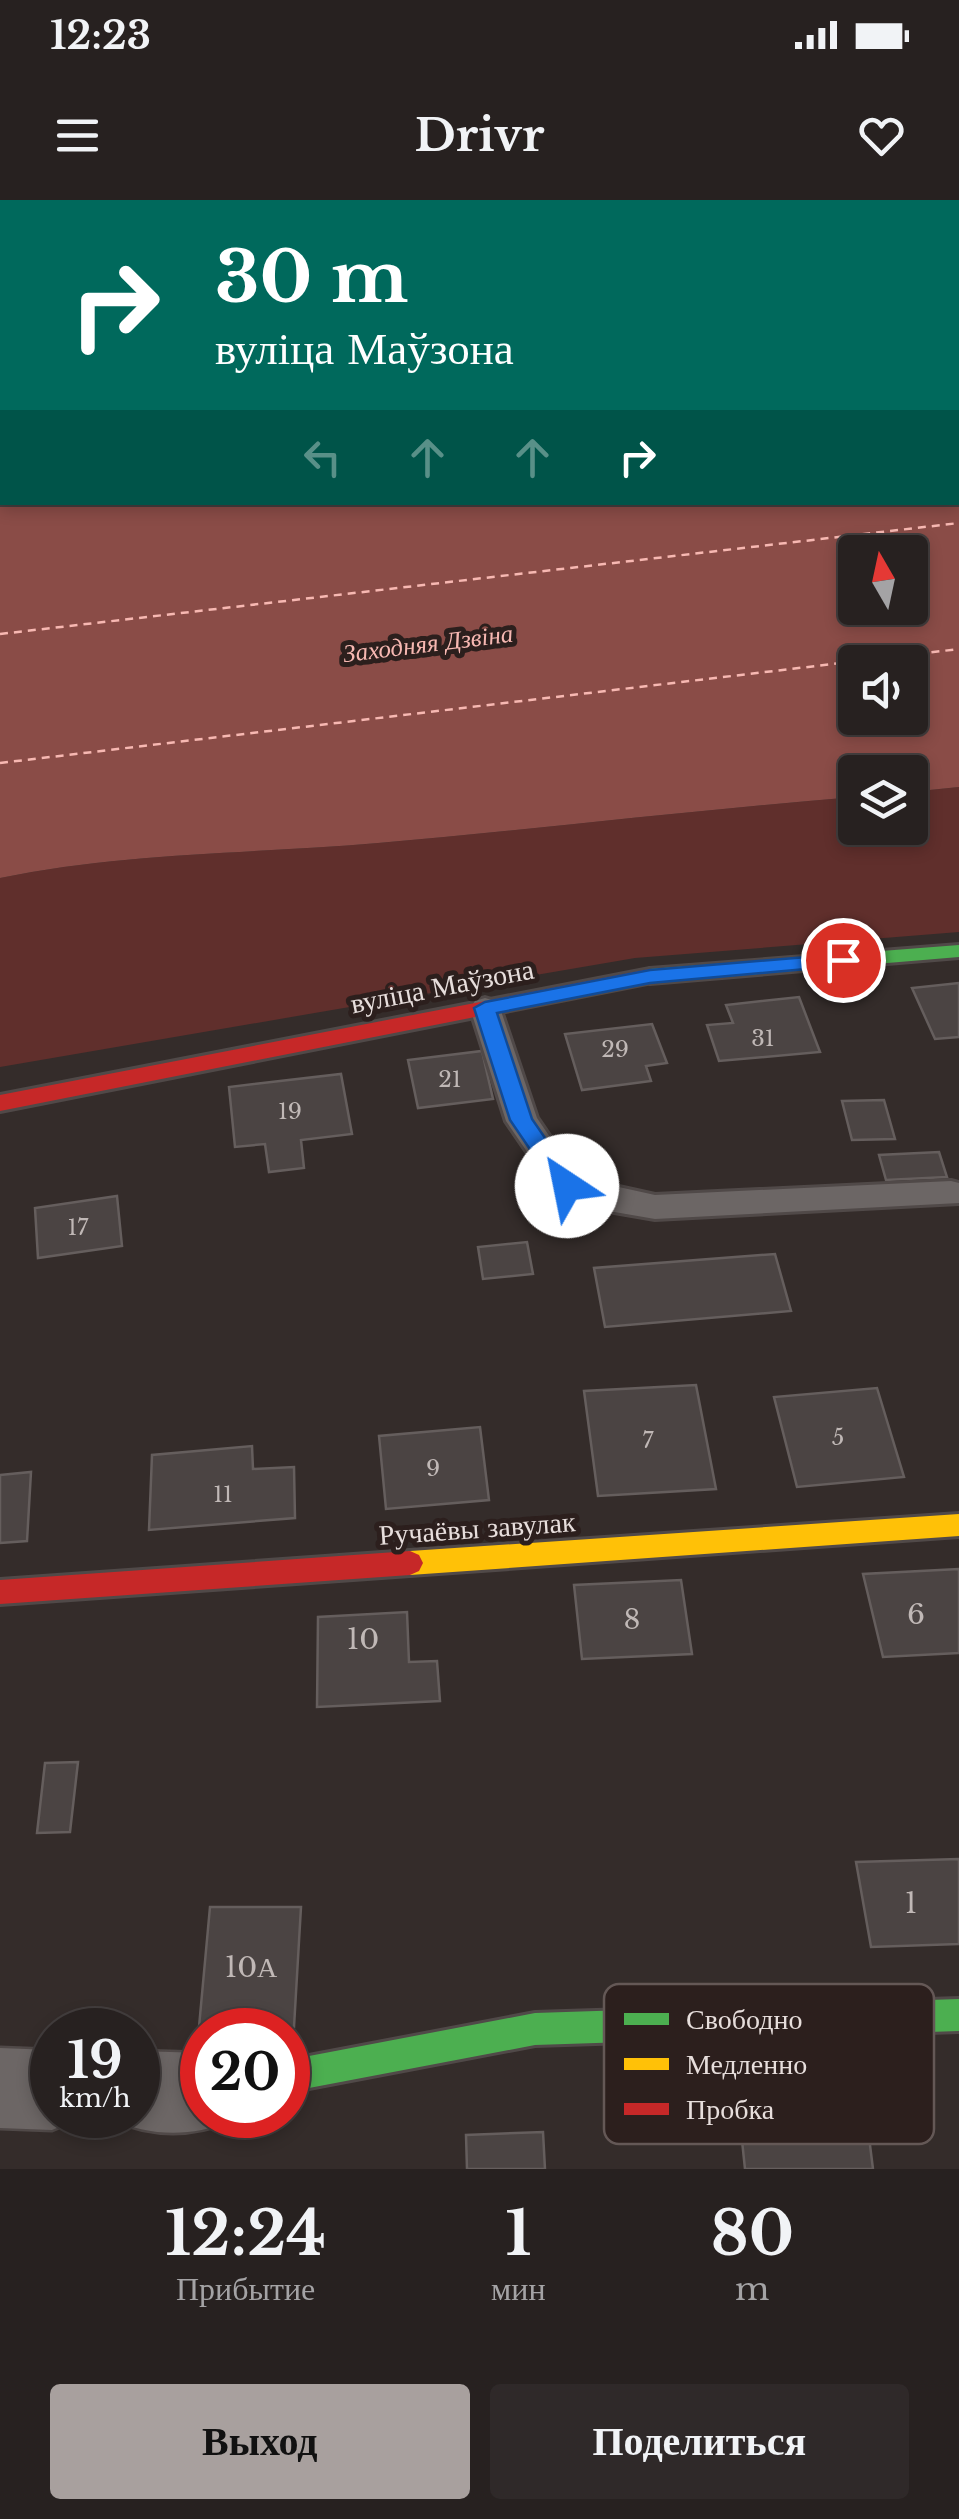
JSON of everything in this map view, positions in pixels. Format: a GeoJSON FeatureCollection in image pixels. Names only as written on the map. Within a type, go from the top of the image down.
{"type":"FeatureCollection","features":[{"type":"Feature","properties":{"kind":"street","name":"вуліца Маўзона"},"geometry":{"type":"LineString","coordinates":[[0,1104],[650,976],[959,950]]}},
{"type":"Feature","properties":{"kind":"street","name":"Ручаёвы завулак"},"geometry":{"type":"LineString","coordinates":[[0,1592],[959,1524]]}},
{"type":"Feature","properties":{"kind":"street"},"geometry":{"type":"LineString","coordinates":[[934,2016],[959,2015]]}},
{"type":"Feature","properties":{"kind":"street"},"geometry":{"type":"LineString","coordinates":[[310,2072],[535,2029],[604,2027]]}},
{"type":"Feature","properties":{"kind":"street"},"geometry":{"type":"LineString","coordinates":[[0,2088],[30,2089]]}},
{"type":"Feature","properties":{"kind":"lane"},"geometry":{"type":"LineString","coordinates":[[485,1008],[522,1120],[567,1186],[604,1198],[655,1207],[951,1193]]}},
{"type":"Feature","properties":{"kind":"shaded area"},"geometry":{"type":"Polygon","coordinates":[[[959,787],[959,932],[635,958],[0,1067],[0,878],[141,858],[378,843],[838,799],[838,845],[928,845],[928,790],[959,787]]]}},
{"type":"Feature","properties":{"kind":"water","name":"Заходняя Дзвіна"},"geometry":{"type":"Polygon","coordinates":[[[0,505],[959,505],[959,787],[928,790],[928,755],[838,755],[838,799],[378,843],[141,858],[0,878],[0,505]]]}},
{"type":"Feature","properties":{"kind":"building"},"geometry":{"type":"Polygon","coordinates":[[[959,983],[959,1037],[935,1039],[912,988],[959,983]]]}},
{"type":"Feature","properties":{"kind":"building"},"geometry":{"type":"Polygon","coordinates":[[[799,997],[820,1052],[719,1061],[707,1025],[733,1023],[726,1005],[799,997]]]}},
{"type":"Feature","properties":{"kind":"building"},"geometry":{"type":"Polygon","coordinates":[[[652,1024],[667,1063],[646,1066],[651,1081],[582,1090],[565,1034],[652,1024]]]}},
{"type":"Feature","properties":{"kind":"building"},"geometry":{"type":"Polygon","coordinates":[[[482,1051],[493,1099],[418,1108],[408,1060],[482,1051]]]}},
{"type":"Feature","properties":{"kind":"building"},"geometry":{"type":"Polygon","coordinates":[[[341,1074],[352,1134],[301,1140],[304,1168],[269,1172],[265,1144],[235,1147],[229,1087],[341,1074]]]}},
{"type":"Feature","properties":{"kind":"building"},"geometry":{"type":"Polygon","coordinates":[[[884,1100],[895,1139],[852,1140],[842,1101],[884,1100]]]}},
{"type":"Feature","properties":{"kind":"building"},"geometry":{"type":"Polygon","coordinates":[[[939,1152],[947,1177],[886,1180],[879,1155],[939,1152]]]}},
{"type":"Feature","properties":{"kind":"building"},"geometry":{"type":"Polygon","coordinates":[[[117,1196],[122,1246],[38,1258],[35,1208],[117,1196]]]}},
{"type":"Feature","properties":{"kind":"building"},"geometry":{"type":"Polygon","coordinates":[[[527,1242],[533,1274],[483,1279],[478,1247],[527,1242]]]}},
{"type":"Feature","properties":{"kind":"building"},"geometry":{"type":"Polygon","coordinates":[[[775,1254],[791,1311],[605,1327],[594,1268],[775,1254]]]}},
{"type":"Feature","properties":{"kind":"building"},"geometry":{"type":"Polygon","coordinates":[[[696,1385],[716,1489],[598,1496],[584,1391],[696,1385]]]}},
{"type":"Feature","properties":{"kind":"building"},"geometry":{"type":"Polygon","coordinates":[[[877,1388],[904,1477],[797,1487],[774,1397],[877,1388]]]}},
{"type":"Feature","properties":{"kind":"building"},"geometry":{"type":"Polygon","coordinates":[[[480,1427],[489,1500],[386,1509],[379,1436],[480,1427]]]}},
{"type":"Feature","properties":{"kind":"building"},"geometry":{"type":"Polygon","coordinates":[[[252,1446],[253,1469],[294,1467],[295,1518],[149,1530],[152,1455],[252,1446]]]}},
{"type":"Feature","properties":{"kind":"building"},"geometry":{"type":"Polygon","coordinates":[[[31,1472],[27,1541],[0,1543],[0,1475],[31,1472]]]}},
{"type":"Feature","properties":{"kind":"building"},"geometry":{"type":"Polygon","coordinates":[[[959,1569],[959,1653],[883,1657],[863,1574],[959,1569]]]}},
{"type":"Feature","properties":{"kind":"building"},"geometry":{"type":"Polygon","coordinates":[[[681,1580],[692,1654],[582,1659],[574,1585],[681,1580]]]}},
{"type":"Feature","properties":{"kind":"building"},"geometry":{"type":"Polygon","coordinates":[[[407,1612],[409,1662],[437,1661],[440,1701],[317,1707],[318,1617],[407,1612]]]}},
{"type":"Feature","properties":{"kind":"building"},"geometry":{"type":"Polygon","coordinates":[[[78,1762],[70,1832],[37,1833],[45,1763],[78,1762]]]}},
{"type":"Feature","properties":{"kind":"building"},"geometry":{"type":"Polygon","coordinates":[[[959,1859],[959,1944],[871,1947],[856,1862],[959,1859]]]}},
{"type":"Feature","properties":{"kind":"building"},"geometry":{"type":"Polygon","coordinates":[[[210,1907],[301,1907],[295,2008],[201,2008],[210,1907]]]}},
{"type":"Feature","properties":{"kind":"building"},"geometry":{"type":"Polygon","coordinates":[[[543,2132],[545,2169],[467,2169],[466,2135],[543,2132]]]}},
{"type":"Feature","properties":{"kind":"building"},"geometry":{"type":"Polygon","coordinates":[[[742,2144],[870,2144],[873,2169],[745,2169],[742,2144]]]}},
{"type":"Feature","properties":{"kind":"ferry route"},"geometry":{"type":"LineString","coordinates":[[0,634],[959,523]]}},
{"type":"Feature","properties":{"kind":"ferry route"},"geometry":{"type":"LineString","coordinates":[[0,763],[959,649]]}},
{"type":"Feature","properties":{"kind":"traffic: fast"},"geometry":{"type":"LineString","coordinates":[[650,976],[959,951]]}},
{"type":"Feature","properties":{"kind":"traffic: fast"},"geometry":{"type":"LineString","coordinates":[[934,2016],[959,2015]]}},
{"type":"Feature","properties":{"kind":"traffic: fast"},"geometry":{"type":"LineString","coordinates":[[310,2072],[535,2029],[604,2027]]}},
{"type":"Feature","properties":{"kind":"traffic: slow"},"geometry":{"type":"LineString","coordinates":[[410,1563],[959,1525]]}},
{"type":"Feature","properties":{"kind":"traffic: jam"},"geometry":{"type":"LineString","coordinates":[[0,1103],[650,976]]}},
{"type":"Feature","properties":{"kind":"traffic: jam"},"geometry":{"type":"LineString","coordinates":[[0,1592],[410,1563]]}},
{"type":"Feature","properties":{"kind":"route"},"geometry":{"type":"LineString","coordinates":[[567,1186],[522,1120],[485,1008],[650,976],[843,960]]}}]}
